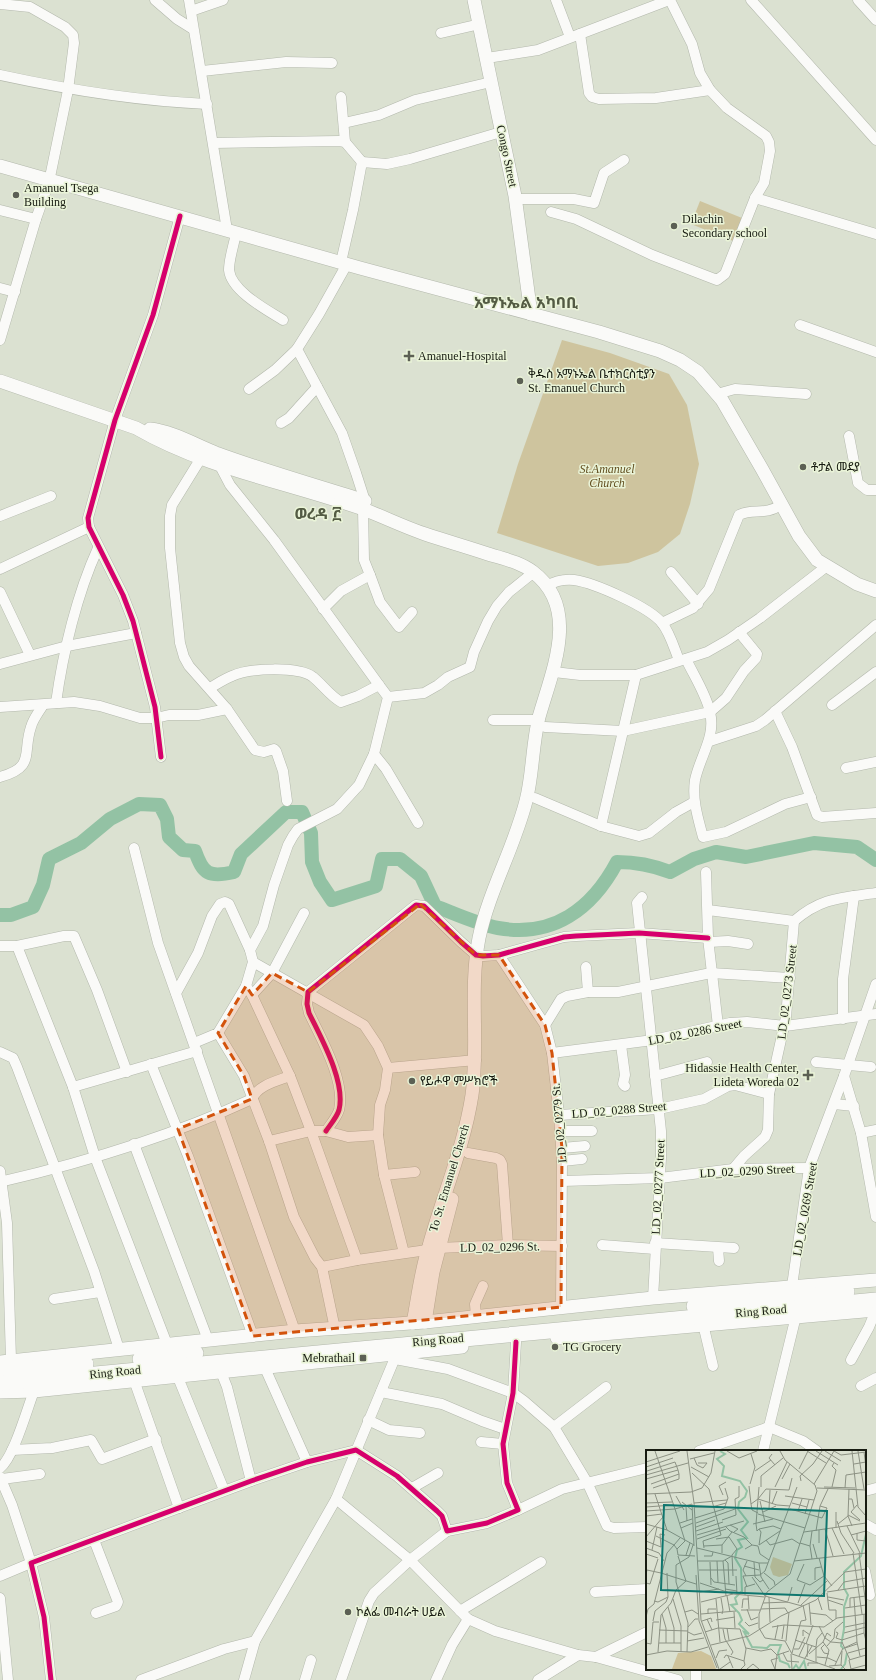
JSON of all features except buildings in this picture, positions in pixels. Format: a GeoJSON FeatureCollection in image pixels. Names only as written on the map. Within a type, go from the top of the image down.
{"type":"FeatureCollection","features":[{"type":"Feature","properties":{"kind":"highway","name":"Ring Road"},"geometry":{"type":"LineString","coordinates":[[0,1371],[876,1290]]}},
{"type":"Feature","properties":{"kind":"highway","name":"Ring Road"},"geometry":{"type":"LineString","coordinates":[[0,1383],[876,1300]]}},
{"type":"Feature","properties":{"kind":"main road","name":"Congo Street"},"geometry":{"type":"LineString","coordinates":[[474,0],[515,198],[525,257],[531,314]]}},
{"type":"Feature","properties":{"kind":"main road"},"geometry":{"type":"LineString","coordinates":[[0,166],[49,182],[180,216],[232,232],[599,332],[660,351],[680,360],[698,372],[717,394],[734,419],[799,536],[817,560],[857,584],[876,591]]}},
{"type":"Feature","properties":{"kind":"main road"},"geometry":{"type":"LineString","coordinates":[[0,377],[116,418],[152,437],[220,466],[364,505],[422,533],[508,560],[534,572],[550,584]]}},
{"type":"Feature","properties":{"kind":"main road"},"geometry":{"type":"LineString","coordinates":[[0,381],[154,430],[364,505],[511,551],[543,570],[558,605],[557,672],[542,724],[526,798],[491,912]]}},
{"type":"Feature","properties":{"kind":"main road"},"geometry":{"type":"LineString","coordinates":[[136,428],[154,430]]}},
{"type":"Feature","properties":{"kind":"main road"},"geometry":{"type":"LineString","coordinates":[[491,912],[530,818],[535,798],[542,724]]}},
{"type":"Feature","properties":{"kind":"main road","name":"To St. Emanuel Cherch"},"geometry":{"type":"LineString","coordinates":[[419,1322],[433,1249],[465,1131],[476,1060],[474,985],[491,912]]}},
{"type":"Feature","properties":{"kind":"main road","name":"To St. Emanuel Cherch"},"geometry":{"type":"LineString","coordinates":[[433,1249],[468,1153],[478,1111],[482,1068],[480,956]]}},
{"type":"Feature","properties":{"kind":"main road"},"geometry":{"type":"LineString","coordinates":[[5,1361],[295,1331],[476,1317],[653,1298],[876,1280]]}},
{"type":"Feature","properties":{"kind":"main road"},"geometry":{"type":"LineString","coordinates":[[0,1392],[34,1391],[177,1375],[396,1356],[516,1342],[703,1324],[876,1310]]}},
{"type":"Feature","properties":{"kind":"street"},"geometry":{"type":"LineString","coordinates":[[155,0],[177,19],[193,29]]}},
{"type":"Feature","properties":{"kind":"street"},"geometry":{"type":"LineString","coordinates":[[189,0],[214,143],[232,232],[230,260],[231,278],[239,289],[283,320]]}},
{"type":"Feature","properties":{"kind":"street"},"geometry":{"type":"LineString","coordinates":[[191,11],[223,0]]}},
{"type":"Feature","properties":{"kind":"street"},"geometry":{"type":"LineString","coordinates":[[556,0],[575,36],[589,93],[592,97],[599,99],[656,98],[710,90]]}},
{"type":"Feature","properties":{"kind":"street"},"geometry":{"type":"LineString","coordinates":[[487,58],[538,50],[670,0],[692,44],[700,73],[710,90],[727,108],[766,136],[770,142],[770,151],[764,183],[756,198],[725,274],[717,280],[652,255],[576,219],[552,212]]}},
{"type":"Feature","properties":{"kind":"street"},"geometry":{"type":"LineString","coordinates":[[751,0],[876,140]]}},
{"type":"Feature","properties":{"kind":"street"},"geometry":{"type":"LineString","coordinates":[[858,0],[876,20]]}},
{"type":"Feature","properties":{"kind":"street"},"geometry":{"type":"LineString","coordinates":[[0,4],[32,4],[66,27],[73,35],[74,43],[68,90],[49,182],[36,219],[0,340]]}},
{"type":"Feature","properties":{"kind":"street"},"geometry":{"type":"LineString","coordinates":[[441,33],[480,24]]}},
{"type":"Feature","properties":{"kind":"street"},"geometry":{"type":"LineString","coordinates":[[202,71],[286,62],[332,62]]}},
{"type":"Feature","properties":{"kind":"street"},"geometry":{"type":"LineString","coordinates":[[0,76],[68,90],[164,102],[207,104]]}},
{"type":"Feature","properties":{"kind":"street"},"geometry":{"type":"LineString","coordinates":[[344,123],[379,115],[415,100],[491,82]]}},
{"type":"Feature","properties":{"kind":"street"},"geometry":{"type":"LineString","coordinates":[[341,97],[345,142],[362,162],[387,164],[410,159],[501,132]]}},
{"type":"Feature","properties":{"kind":"street"},"geometry":{"type":"LineString","coordinates":[[214,143],[345,142]]}},
{"type":"Feature","properties":{"kind":"street"},"geometry":{"type":"LineString","coordinates":[[515,198],[574,199],[594,203],[604,173],[624,160]]}},
{"type":"Feature","properties":{"kind":"street"},"geometry":{"type":"LineString","coordinates":[[249,389],[275,370],[297,349],[320,314],[344,263],[362,162]]}},
{"type":"Feature","properties":{"kind":"street"},"geometry":{"type":"LineString","coordinates":[[756,198],[876,234]]}},
{"type":"Feature","properties":{"kind":"street"},"geometry":{"type":"LineString","coordinates":[[0,210],[36,219]]}},
{"type":"Feature","properties":{"kind":"street"},"geometry":{"type":"LineString","coordinates":[[161,757],[155,707],[136,633],[123,595],[98,548],[89,527],[88,518],[116,418],[153,315],[180,216]]}},
{"type":"Feature","properties":{"kind":"street"},"geometry":{"type":"LineString","coordinates":[[0,288],[15,292]]}},
{"type":"Feature","properties":{"kind":"street"},"geometry":{"type":"LineString","coordinates":[[800,325],[876,352]]}},
{"type":"Feature","properties":{"kind":"street"},"geometry":{"type":"LineString","coordinates":[[297,349],[342,433],[364,505],[364,560],[380,602],[399,627],[412,612]]}},
{"type":"Feature","properties":{"kind":"street"},"geometry":{"type":"LineString","coordinates":[[281,423],[289,418],[317,387]]}},
{"type":"Feature","properties":{"kind":"street"},"geometry":{"type":"LineString","coordinates":[[717,394],[735,389],[806,394]]}},
{"type":"Feature","properties":{"kind":"street"},"geometry":{"type":"LineString","coordinates":[[849,436],[858,483],[868,490],[876,490]]}},
{"type":"Feature","properties":{"kind":"street"},"geometry":{"type":"LineString","coordinates":[[201,458],[172,504],[169,526],[180,643],[184,657],[189,666],[227,709],[256,750],[264,752],[274,749],[276,751],[283,771],[287,802]]}},
{"type":"Feature","properties":{"kind":"street"},"geometry":{"type":"LineString","coordinates":[[220,466],[230,485],[274,540],[388,697]]}},
{"type":"Feature","properties":{"kind":"street"},"geometry":{"type":"LineString","coordinates":[[0,516],[51,496]]}},
{"type":"Feature","properties":{"kind":"street"},"geometry":{"type":"LineString","coordinates":[[662,623],[698,604],[709,589],[739,515],[748,512],[768,512],[782,504]]}},
{"type":"Feature","properties":{"kind":"street"},"geometry":{"type":"LineString","coordinates":[[0,569],[89,527]]}},
{"type":"Feature","properties":{"kind":"street"},"geometry":{"type":"LineString","coordinates":[[56,703],[67,646],[82,590],[98,548]]}},
{"type":"Feature","properties":{"kind":"street"},"geometry":{"type":"LineString","coordinates":[[557,672],[580,675],[636,675],[707,652],[760,618],[827,566]]}},
{"type":"Feature","properties":{"kind":"street"},"geometry":{"type":"LineString","coordinates":[[388,697],[424,693],[438,686],[448,677],[470,667],[477,646],[496,606],[509,592],[534,572]]}},
{"type":"Feature","properties":{"kind":"street"},"geometry":{"type":"LineString","coordinates":[[671,572],[698,604]]}},
{"type":"Feature","properties":{"kind":"street"},"geometry":{"type":"LineString","coordinates":[[323,609],[341,591],[370,575]]}},
{"type":"Feature","properties":{"kind":"street"},"geometry":{"type":"LineString","coordinates":[[550,584],[573,580],[592,584],[643,608],[662,623],[710,712],[710,741],[698,769],[694,802],[703,837],[726,832],[785,804],[811,797]]}},
{"type":"Feature","properties":{"kind":"street"},"geometry":{"type":"LineString","coordinates":[[0,593],[30,655]]}},
{"type":"Feature","properties":{"kind":"street"},"geometry":{"type":"LineString","coordinates":[[710,741],[756,726],[876,625]]}},
{"type":"Feature","properties":{"kind":"street"},"geometry":{"type":"LineString","coordinates":[[493,720],[623,731],[710,712],[726,698],[744,671],[756,658],[757,654],[739,632]]}},
{"type":"Feature","properties":{"kind":"street"},"geometry":{"type":"LineString","coordinates":[[0,664],[67,646],[136,633]]}},
{"type":"Feature","properties":{"kind":"street"},"geometry":{"type":"LineString","coordinates":[[210,688],[243,672],[282,670],[302,671],[314,677],[326,691],[341,702],[358,696],[379,685]]}},
{"type":"Feature","properties":{"kind":"street"},"geometry":{"type":"LineString","coordinates":[[832,705],[876,672]]}},
{"type":"Feature","properties":{"kind":"street"},"geometry":{"type":"LineString","coordinates":[[601,826],[636,675]]}},
{"type":"Feature","properties":{"kind":"street"},"geometry":{"type":"LineString","coordinates":[[250,950],[262,926],[288,845],[298,829],[337,809],[359,785],[374,754],[388,697]]}},
{"type":"Feature","properties":{"kind":"street"},"geometry":{"type":"LineString","coordinates":[[0,707],[56,703],[88,703],[140,718],[213,713],[227,709]]}},
{"type":"Feature","properties":{"kind":"street"},"geometry":{"type":"LineString","coordinates":[[0,777],[11,774],[27,759],[31,725],[43,705]]}},
{"type":"Feature","properties":{"kind":"street"},"geometry":{"type":"LineString","coordinates":[[775,711],[792,746],[811,797],[814,811],[817,815],[822,817],[876,813]]}},
{"type":"Feature","properties":{"kind":"street"},"geometry":{"type":"LineString","coordinates":[[374,754],[386,769],[418,824]]}},
{"type":"Feature","properties":{"kind":"street"},"geometry":{"type":"LineString","coordinates":[[846,768],[876,762]]}},
{"type":"Feature","properties":{"kind":"street"},"geometry":{"type":"LineString","coordinates":[[535,798],[601,826],[639,836],[649,833],[676,812],[694,802]]}},
{"type":"Feature","properties":{"kind":"street"},"geometry":{"type":"LineString","coordinates":[[134,848],[153,924],[218,1115],[295,1331]]}},
{"type":"Feature","properties":{"kind":"street"},"geometry":{"type":"LineString","coordinates":[[706,872],[711,973],[718,1026]]}},
{"type":"Feature","properties":{"kind":"street"},"geometry":{"type":"LineString","coordinates":[[708,910],[794,920],[819,903],[876,893]]}},
{"type":"Feature","properties":{"kind":"street","name":"LD_02_0277 Street"},"geometry":{"type":"LineString","coordinates":[[642,896],[637,903],[639,933],[647,987],[661,1132],[660,1178],[653,1298]]}},
{"type":"Feature","properties":{"kind":"street"},"geometry":{"type":"LineString","coordinates":[[842,1019],[843,979],[854,896]]}},
{"type":"Feature","properties":{"kind":"street"},"geometry":{"type":"LineString","coordinates":[[73,1087],[151,1064],[195,1047],[218,1033],[246,986],[253,962],[250,950],[229,904],[225,902],[220,904],[212,916],[198,953],[176,993]]}},
{"type":"Feature","properties":{"kind":"street"},"geometry":{"type":"LineString","coordinates":[[326,1131],[338,1112],[339,1087],[334,1069],[307,1004],[308,992],[412,908],[420,904],[480,956],[498,955],[564,937],[639,933],[748,944]]}},
{"type":"Feature","properties":{"kind":"street"},"geometry":{"type":"LineString","coordinates":[[252,995],[272,974],[304,913]]}},
{"type":"Feature","properties":{"kind":"street","name":"LD_02_0273 Street"},"geometry":{"type":"LineString","coordinates":[[733,1169],[744,1156],[765,1137],[768,1130],[770,1112],[769,1094],[785,1026],[794,920]]}},
{"type":"Feature","properties":{"kind":"street"},"geometry":{"type":"LineString","coordinates":[[0,946],[16,946],[64,936],[74,936],[97,990],[127,1072]]}},
{"type":"Feature","properties":{"kind":"street"},"geometry":{"type":"LineString","coordinates":[[16,946],[73,1087],[95,1157],[167,1344]]}},
{"type":"Feature","properties":{"kind":"street","name":"LD_02_0279 St."},"geometry":{"type":"LineString","coordinates":[[498,955],[545,1025],[552,1053],[560,1115],[562,1148],[563,1181],[561,1307]]}},
{"type":"Feature","properties":{"kind":"street"},"geometry":{"type":"LineString","coordinates":[[253,962],[272,974],[308,992],[364,1024],[375,1039],[388,1068],[385,1090],[380,1105],[378,1135],[384,1174],[404,1253]]}},
{"type":"Feature","properties":{"kind":"street"},"geometry":{"type":"LineString","coordinates":[[586,967],[588,992]]}},
{"type":"Feature","properties":{"kind":"street"},"geometry":{"type":"LineString","coordinates":[[545,1025],[562,999],[567,996],[588,992],[618,992],[711,973],[790,978]]}},
{"type":"Feature","properties":{"kind":"street","name":"LD_02_0269 Street"},"geometry":{"type":"LineString","coordinates":[[792,1286],[809,1168],[834,1104],[876,984]]}},
{"type":"Feature","properties":{"kind":"street"},"geometry":{"type":"LineString","coordinates":[[246,986],[252,995],[290,1076],[356,1260]]}},
{"type":"Feature","properties":{"kind":"street","name":"LD_02_0286 Street"},"geometry":{"type":"LineString","coordinates":[[552,1053],[652,1040],[738,1022],[785,1026],[876,1014]]}},
{"type":"Feature","properties":{"kind":"street"},"geometry":{"type":"LineString","coordinates":[[218,1033],[244,1076],[269,1141],[294,1217],[315,1258],[322,1267],[335,1329]]}},
{"type":"Feature","properties":{"kind":"street"},"geometry":{"type":"LineString","coordinates":[[621,1045],[625,1075],[623,1084],[625,1086]]}},
{"type":"Feature","properties":{"kind":"street"},"geometry":{"type":"LineString","coordinates":[[0,1052],[13,1058],[94,1271],[119,1349]]}},
{"type":"Feature","properties":{"kind":"street"},"geometry":{"type":"LineString","coordinates":[[388,1068],[476,1060]]}},
{"type":"Feature","properties":{"kind":"street"},"geometry":{"type":"LineString","coordinates":[[655,1076],[707,1062]]}},
{"type":"Feature","properties":{"kind":"street"},"geometry":{"type":"LineString","coordinates":[[816,1062],[871,1067]]}},
{"type":"Feature","properties":{"kind":"street"},"geometry":{"type":"LineString","coordinates":[[151,1064],[178,1129],[253,1336]]}},
{"type":"Feature","properties":{"kind":"street"},"geometry":{"type":"LineString","coordinates":[[1,1182],[95,1157],[218,1115],[252,1099],[255,1092],[260,1089],[290,1076]]}},
{"type":"Feature","properties":{"kind":"street"},"geometry":{"type":"LineString","coordinates":[[844,1076],[861,1133],[876,1217]]}},
{"type":"Feature","properties":{"kind":"street","name":"LD_02_0288 Street"},"geometry":{"type":"LineString","coordinates":[[560,1115],[659,1109],[704,1099],[728,1086],[735,1085],[769,1094]]}},
{"type":"Feature","properties":{"kind":"street"},"geometry":{"type":"LineString","coordinates":[[834,1104],[854,1106]]}},
{"type":"Feature","properties":{"kind":"street"},"geometry":{"type":"LineString","coordinates":[[861,1133],[876,1130]]}},
{"type":"Feature","properties":{"kind":"street"},"geometry":{"type":"LineString","coordinates":[[269,1141],[311,1131],[326,1131],[348,1137],[378,1135]]}},
{"type":"Feature","properties":{"kind":"street"},"geometry":{"type":"LineString","coordinates":[[560,1131],[592,1131]]}},
{"type":"Feature","properties":{"kind":"street"},"geometry":{"type":"LineString","coordinates":[[134,1144],[208,1340]]}},
{"type":"Feature","properties":{"kind":"street"},"geometry":{"type":"LineString","coordinates":[[562,1148],[585,1146]]}},
{"type":"Feature","properties":{"kind":"street"},"geometry":{"type":"LineString","coordinates":[[468,1153],[496,1158],[500,1160],[502,1164],[508,1245]]}},
{"type":"Feature","properties":{"kind":"street"},"geometry":{"type":"LineString","coordinates":[[562,1161],[582,1159]]}},
{"type":"Feature","properties":{"kind":"street","name":"LD_02_0290 Street"},"geometry":{"type":"LineString","coordinates":[[563,1181],[660,1178],[733,1169],[809,1168]]}},
{"type":"Feature","properties":{"kind":"street"},"geometry":{"type":"LineString","coordinates":[[0,1171],[7,1223],[5,1361]]}},
{"type":"Feature","properties":{"kind":"street"},"geometry":{"type":"LineString","coordinates":[[384,1174],[415,1172]]}},
{"type":"Feature","properties":{"kind":"street"},"geometry":{"type":"LineString","coordinates":[[602,1244],[734,1248]]}},
{"type":"Feature","properties":{"kind":"street","name":"LD_02_0296 St."},"geometry":{"type":"LineString","coordinates":[[322,1267],[356,1260],[433,1249],[508,1245],[562,1246]]}},
{"type":"Feature","properties":{"kind":"street"},"geometry":{"type":"LineString","coordinates":[[718,1248],[719,1261]]}},
{"type":"Feature","properties":{"kind":"street"},"geometry":{"type":"LineString","coordinates":[[476,1317],[475,1304],[483,1286]]}},
{"type":"Feature","properties":{"kind":"street"},"geometry":{"type":"LineString","coordinates":[[54,1299],[100,1292]]}},
{"type":"Feature","properties":{"kind":"street"},"geometry":{"type":"LineString","coordinates":[[851,1360],[870,1327],[876,1310]]}},
{"type":"Feature","properties":{"kind":"street"},"geometry":{"type":"LineString","coordinates":[[763,1450],[796,1316]]}},
{"type":"Feature","properties":{"kind":"street"},"geometry":{"type":"LineString","coordinates":[[703,1324],[713,1366]]}},
{"type":"Feature","properties":{"kind":"street"},"geometry":{"type":"LineString","coordinates":[[516,1342],[513,1393],[503,1444],[507,1483],[518,1510]]}},
{"type":"Feature","properties":{"kind":"street"},"geometry":{"type":"LineString","coordinates":[[244,1680],[255,1641],[336,1499],[396,1356],[448,1369],[513,1393],[554,1427],[587,1482],[607,1526],[614,1528],[646,1527]]}},
{"type":"Feature","properties":{"kind":"street"},"geometry":{"type":"LineString","coordinates":[[265,1368],[307,1462]]}},
{"type":"Feature","properties":{"kind":"street"},"geometry":{"type":"LineString","coordinates":[[221,1372],[227,1387],[251,1481]]}},
{"type":"Feature","properties":{"kind":"street"},"geometry":{"type":"LineString","coordinates":[[177,1375],[224,1490]]}},
{"type":"Feature","properties":{"kind":"street"},"geometry":{"type":"LineString","coordinates":[[861,1386],[876,1378]]}},
{"type":"Feature","properties":{"kind":"street"},"geometry":{"type":"LineString","coordinates":[[134,1380],[179,1508]]}},
{"type":"Feature","properties":{"kind":"street"},"geometry":{"type":"LineString","coordinates":[[554,1427],[606,1387]]}},
{"type":"Feature","properties":{"kind":"street"},"geometry":{"type":"LineString","coordinates":[[0,1468],[7,1461],[12,1450],[34,1391]]}},
{"type":"Feature","properties":{"kind":"street"},"geometry":{"type":"LineString","coordinates":[[381,1392],[442,1404],[482,1421],[505,1428]]}},
{"type":"Feature","properties":{"kind":"street"},"geometry":{"type":"LineString","coordinates":[[368,1420],[389,1430],[420,1433]]}},
{"type":"Feature","properties":{"kind":"street"},"geometry":{"type":"LineString","coordinates":[[702,1450],[769,1426],[803,1441],[816,1450]]}},
{"type":"Feature","properties":{"kind":"street"},"geometry":{"type":"LineString","coordinates":[[12,1450],[72,1445],[91,1440],[102,1459],[156,1439]]}},
{"type":"Feature","properties":{"kind":"street"},"geometry":{"type":"LineString","coordinates":[[481,1442],[503,1444]]}},
{"type":"Feature","properties":{"kind":"street"},"geometry":{"type":"LineString","coordinates":[[0,1576],[224,1490],[307,1462],[356,1450],[412,1488],[437,1510],[442,1516],[448,1531]]}},
{"type":"Feature","properties":{"kind":"street"},"geometry":{"type":"LineString","coordinates":[[341,1680],[369,1601],[374,1593],[410,1560],[448,1531],[487,1523],[556,1492],[587,1482],[646,1468]]}},
{"type":"Feature","properties":{"kind":"street"},"geometry":{"type":"LineString","coordinates":[[412,1488],[438,1472]]}},
{"type":"Feature","properties":{"kind":"street"},"geometry":{"type":"LineString","coordinates":[[40,1474],[1,1479],[31,1563],[44,1617],[51,1680]]}},
{"type":"Feature","properties":{"kind":"street"},"geometry":{"type":"LineString","coordinates":[[866,1491],[876,1488]]}},
{"type":"Feature","properties":{"kind":"street"},"geometry":{"type":"LineString","coordinates":[[336,1499],[410,1560],[464,1615],[495,1631],[578,1655],[596,1657],[678,1680]]}},
{"type":"Feature","properties":{"kind":"street"},"geometry":{"type":"LineString","coordinates":[[866,1525],[876,1530]]}},
{"type":"Feature","properties":{"kind":"street"},"geometry":{"type":"LineString","coordinates":[[94,1540],[118,1602],[116,1606],[96,1613]]}},
{"type":"Feature","properties":{"kind":"street"},"geometry":{"type":"LineString","coordinates":[[436,1680],[464,1615],[541,1562]]}},
{"type":"Feature","properties":{"kind":"street"},"geometry":{"type":"LineString","coordinates":[[866,1576],[870,1596]]}},
{"type":"Feature","properties":{"kind":"street"},"geometry":{"type":"LineString","coordinates":[[595,1592],[646,1589]]}},
{"type":"Feature","properties":{"kind":"street"},"geometry":{"type":"LineString","coordinates":[[0,1598],[8,1680]]}},
{"type":"Feature","properties":{"kind":"street"},"geometry":{"type":"LineString","coordinates":[[596,1657],[646,1632]]}},
{"type":"Feature","properties":{"kind":"street"},"geometry":{"type":"LineString","coordinates":[[141,1680],[224,1649],[255,1641]]}},
{"type":"Feature","properties":{"kind":"street"},"geometry":{"type":"LineString","coordinates":[[538,1680],[578,1655]]}},
{"type":"Feature","properties":{"kind":"street"},"geometry":{"type":"LineString","coordinates":[[305,1680],[311,1660]]}},
{"type":"Feature","properties":{"kind":"highlighted area"},"geometry":{"type":"Polygon","coordinates":[[[420,904],[476,955],[499,955],[545,1025],[552,1053],[562,1148],[561,1307],[253,1336],[178,1129],[252,1099],[244,1076],[218,1033],[246,986],[252,995],[272,973],[308,992],[420,904]]]}},
{"type":"Feature","properties":{"kind":"green space"},"geometry":{"type":"Polygon","coordinates":[[[700,201],[742,218],[733,241],[691,224],[700,201]]]}},
{"type":"Feature","properties":{"kind":"green space","name":"St.Amanuel Church"},"geometry":{"type":"Polygon","coordinates":[[[562,340],[610,353],[669,374],[687,405],[699,464],[690,504],[680,534],[658,552],[628,563],[598,566],[497,533],[518,464],[562,340]]]}},
{"type":"Feature","properties":{"kind":"waterway"},"geometry":{"type":"LineString","coordinates":[[0,915],[11,915],[33,907],[43,885],[49,859],[81,843],[110,819],[139,804],[160,805],[167,819],[169,837],[183,850],[195,851],[204,869],[213,874],[234,872],[241,854],[286,812],[302,812],[311,833],[312,862],[320,882],[332,900],[376,886],[382,859],[400,859],[421,876],[435,906],[482,924],[498,928],[518,930],[536,929],[553,924],[569,916],[596,894],[617,862],[644,864],[670,872],[694,859],[716,852],[746,857],[814,843],[857,847],[876,860]]}},
{"type":"Feature","properties":{"kind":"cycle path"},"geometry":{"type":"LineString","coordinates":[[161,757],[155,707],[133,621],[123,595],[89,527],[88,518],[115,420],[153,315],[180,216]]}},
{"type":"Feature","properties":{"kind":"cycle path"},"geometry":{"type":"LineString","coordinates":[[326,1131],[339,1110],[339,1087],[326,1047],[309,1013],[307,1004],[308,992],[416,905],[424,906],[476,955],[483,956],[499,955],[564,937],[576,936],[639,933],[708,938]]}},
{"type":"Feature","properties":{"kind":"cycle path"},"geometry":{"type":"LineString","coordinates":[[51,1680],[44,1617],[31,1563],[251,1481],[307,1462],[356,1450],[397,1476],[437,1511],[442,1516],[447,1531],[487,1523],[518,1510],[507,1483],[503,1444],[513,1393],[516,1342]]}},
{"type":"Feature","properties":{"kind":"place","name":"Amanuel Tsega Building"},"geometry":{"type":"Point","coordinates":[16,195]}},
{"type":"Feature","properties":{"kind":"place","name":"Dilachin Secondary school"},"geometry":{"type":"Point","coordinates":[674,226]}},
{"type":"Feature","properties":{"kind":"place","name":"Amanuel-Hospital"},"geometry":{"type":"Point","coordinates":[409,356]}},
{"type":"Feature","properties":{"kind":"place","name":"ቅዱስ አማኑኤል ቤተክርስቲያን St. Emanuel Church"},"geometry":{"type":"Point","coordinates":[520,381]}},
{"type":"Feature","properties":{"kind":"place","name":"ቶታል መደያ"},"geometry":{"type":"Point","coordinates":[803,467]}},
{"type":"Feature","properties":{"kind":"place","name":"Hidassie Health Center, Lideta Woreda 02"},"geometry":{"type":"Point","coordinates":[808,1075]}},
{"type":"Feature","properties":{"kind":"place","name":"የይሖዋ ምሥክሮች"},"geometry":{"type":"Point","coordinates":[412,1081]}},
{"type":"Feature","properties":{"kind":"place","name":"TG Grocery"},"geometry":{"type":"Point","coordinates":[555,1347]}},
{"type":"Feature","properties":{"kind":"place","name":"Mebrathail"},"geometry":{"type":"Point","coordinates":[363,1358]}},
{"type":"Feature","properties":{"kind":"place","name":"ኮልፌ መብራት ሀይል"},"geometry":{"type":"Point","coordinates":[348,1612]}},
{"type":"Feature","properties":{"kind":"district","name":"አማኑኤል አካባቢ"},"geometry":{"type":"Point","coordinates":[526,302]}},
{"type":"Feature","properties":{"kind":"district","name":"ወረዳ ፫"},"geometry":{"type":"Point","coordinates":[318,513]}}]}
